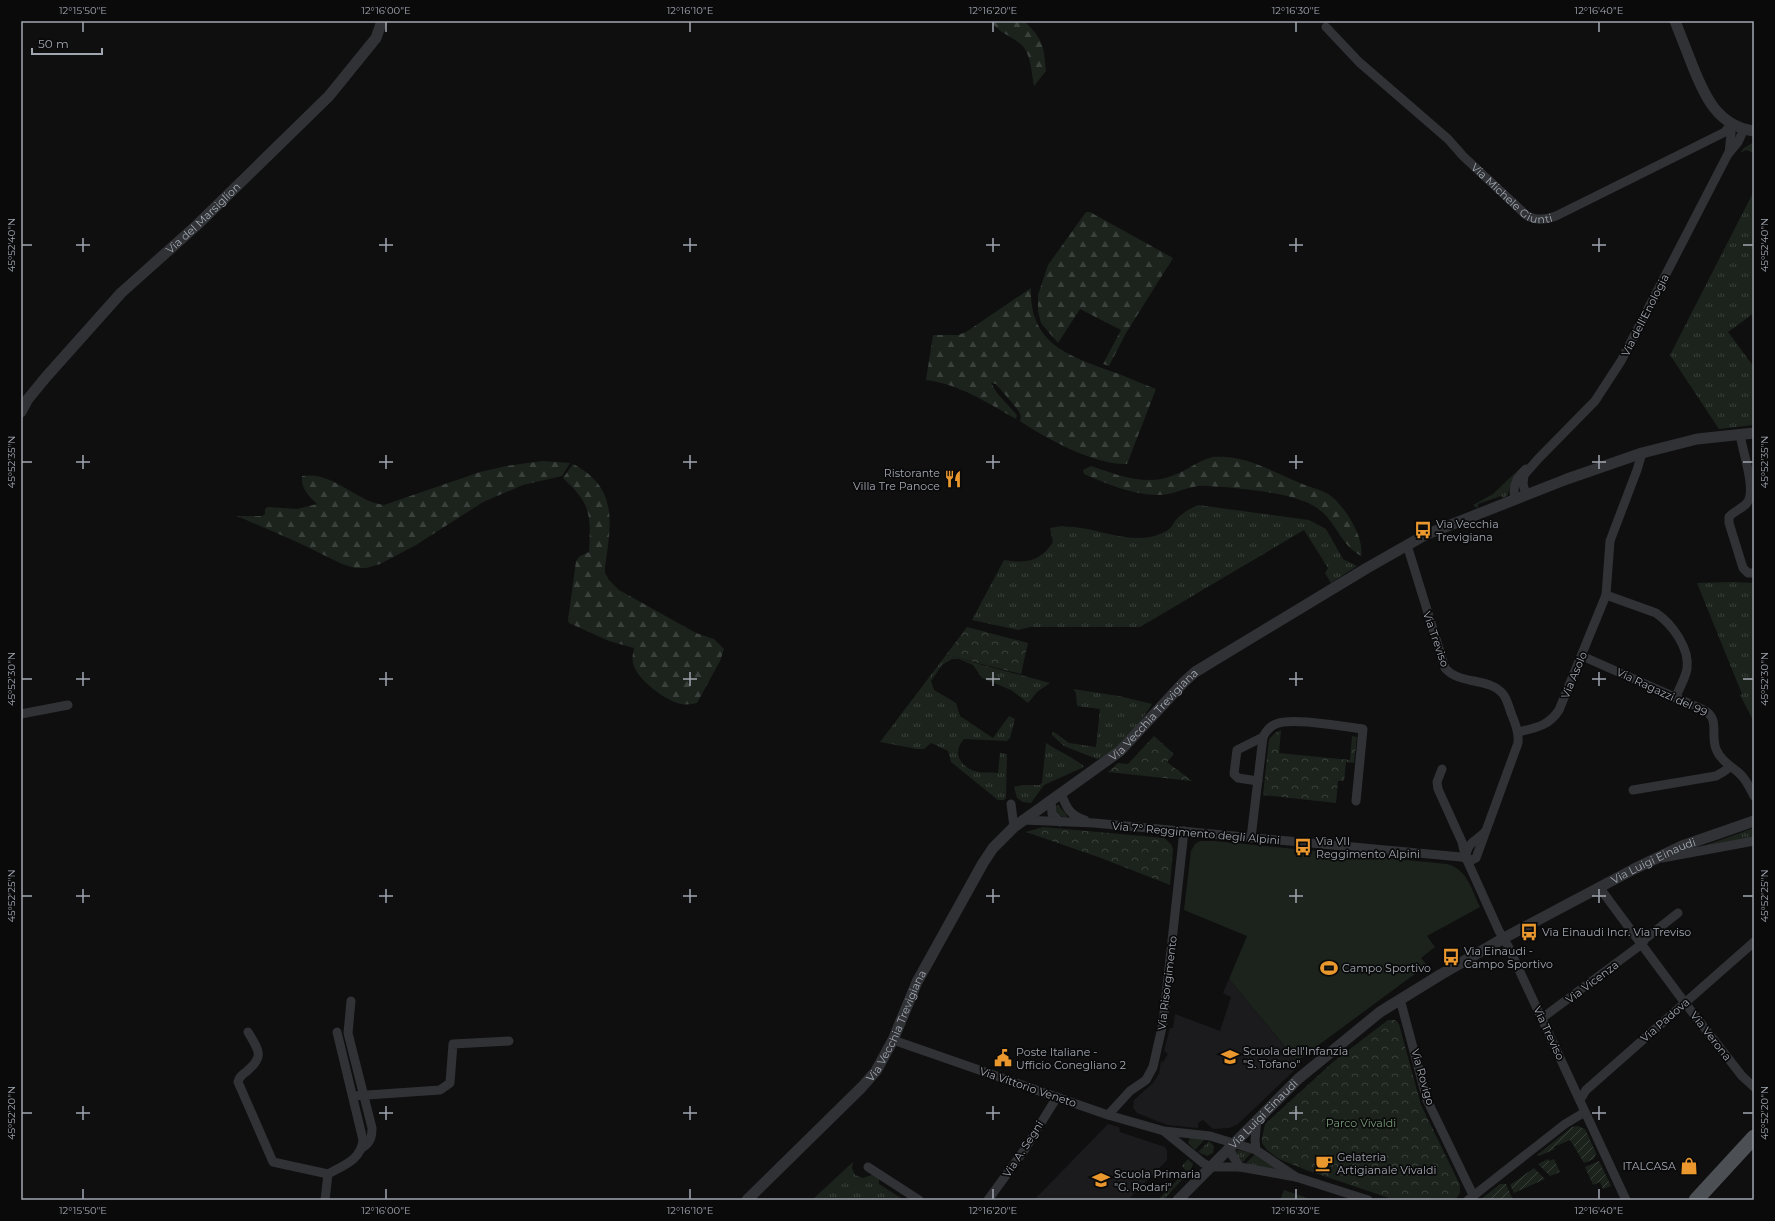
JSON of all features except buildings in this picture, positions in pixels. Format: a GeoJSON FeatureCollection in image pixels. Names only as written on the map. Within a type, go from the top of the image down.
{"type":"FeatureCollection","features":[{"type":"Feature","properties":{"kind":"main road"},"geometry":{"type":"LineString","coordinates":[[1696,1200],[1754,1137]]}},
{"type":"Feature","properties":{"kind":"street","name":"Via del Marsiglion"},"geometry":{"type":"LineString","coordinates":[[21,412],[28,399],[46,377],[121,293],[197,225],[324,100],[376,38],[382,21]]}},
{"type":"Feature","properties":{"kind":"street"},"geometry":{"type":"LineString","coordinates":[[1675,21],[1706,98],[1714,110],[1731,124],[1749,130]]}},
{"type":"Feature","properties":{"kind":"street","name":"Via Michele Giunti"},"geometry":{"type":"LineString","coordinates":[[1326,27],[1359,62],[1448,140],[1463,156],[1526,214],[1535,219],[1545,219],[1556,216],[1725,132],[1731,124]]}},
{"type":"Feature","properties":{"kind":"street","name":"Via dell'Enologia"},"geometry":{"type":"LineString","coordinates":[[1728,154],[1731,124]]}},
{"type":"Feature","properties":{"kind":"street","name":"Via dell'Enologia"},"geometry":{"type":"LineString","coordinates":[[1526,495],[1523,484],[1524,475],[1595,401],[1617,368],[1728,154],[1749,130]]}},
{"type":"Feature","properties":{"kind":"street","name":"Via Vecchia Trevigiana"},"geometry":{"type":"LineString","coordinates":[[749,1199],[865,1084],[876,1071],[894,1040],[918,982],[983,863],[993,848],[1018,824],[1120,751],[1184,682],[1196,672],[1425,535],[1515,499],[1642,452],[1697,439],[1754,433]]}},
{"type":"Feature","properties":{"kind":"street"},"geometry":{"type":"LineString","coordinates":[[1740,434],[1750,482],[1749,497],[1746,503],[1729,517],[1729,523],[1743,568],[1748,573],[1754,574]]}},
{"type":"Feature","properties":{"kind":"street","name":"Via Asolo"},"geometry":{"type":"LineString","coordinates":[[1518,732],[1539,727],[1555,716],[1582,656],[1606,595],[1610,541],[1638,470],[1642,452]]}},
{"type":"Feature","properties":{"kind":"street","name":"Via dell'Enologia"},"geometry":{"type":"LineString","coordinates":[[1515,499],[1514,494],[1516,479],[1519,474],[1538,459]]}},
{"type":"Feature","properties":{"kind":"street","name":"Via Treviso"},"geometry":{"type":"LineString","coordinates":[[1407,545],[1445,668],[1449,673],[1456,677],[1491,686],[1502,693],[1518,732]]}},
{"type":"Feature","properties":{"kind":"street"},"geometry":{"type":"LineString","coordinates":[[1606,595],[1656,614],[1663,618],[1673,629],[1683,649],[1687,662],[1685,676],[1676,698]]}},
{"type":"Feature","properties":{"kind":"street","name":"Via Ragazzi del 99"},"geometry":{"type":"LineString","coordinates":[[1582,656],[1711,714],[1713,719],[1716,751],[1730,767],[1739,772],[1754,796]]}},
{"type":"Feature","properties":{"kind":"street"},"geometry":{"type":"LineString","coordinates":[[21,714],[68,705]]}},
{"type":"Feature","properties":{"kind":"street"},"geometry":{"type":"LineString","coordinates":[[1258,781],[1238,778],[1234,774],[1237,750],[1263,737],[1270,727],[1283,722],[1292,721],[1363,729],[1356,801]]}},
{"type":"Feature","properties":{"kind":"street"},"geometry":{"type":"LineString","coordinates":[[1470,862],[1466,849],[1485,832],[1518,743],[1518,732]]}},
{"type":"Feature","properties":{"kind":"street"},"geometry":{"type":"LineString","coordinates":[[1251,838],[1263,737]]}},
{"type":"Feature","properties":{"kind":"street"},"geometry":{"type":"LineString","coordinates":[[1633,790],[1716,776],[1730,767]]}},
{"type":"Feature","properties":{"kind":"street"},"geometry":{"type":"LineString","coordinates":[[1442,769],[1437,782],[1438,789],[1470,862]]}},
{"type":"Feature","properties":{"kind":"street","name":"Via 7° Reggimento degli Alpini"},"geometry":{"type":"LineString","coordinates":[[1061,793],[1066,808],[1074,816],[1094,823]]}},
{"type":"Feature","properties":{"kind":"street"},"geometry":{"type":"LineString","coordinates":[[1051,800],[1052,814],[1060,822]]}},
{"type":"Feature","properties":{"kind":"street"},"geometry":{"type":"LineString","coordinates":[[1011,804],[1018,824]]}},
{"type":"Feature","properties":{"kind":"street","name":"Via Luigi Einaudi"},"geometry":{"type":"LineString","coordinates":[[1178,1200],[1298,1079],[1380,1012],[1504,938],[1652,860],[1682,846],[1754,821]]}},
{"type":"Feature","properties":{"kind":"street","name":"Via 7° Reggimento degli Alpini"},"geometry":{"type":"LineString","coordinates":[[1018,824],[1060,822],[1094,823],[1251,838],[1470,862]]}},
{"type":"Feature","properties":{"kind":"street","name":"Via Risorgimento"},"geometry":{"type":"LineString","coordinates":[[1108,1115],[1130,1091],[1146,1080],[1153,1067],[1163,1023],[1184,832]]}},
{"type":"Feature","properties":{"kind":"street"},"geometry":{"type":"LineString","coordinates":[[1652,860],[1754,841]]}},
{"type":"Feature","properties":{"kind":"street","name":"Via Treviso"},"geometry":{"type":"LineString","coordinates":[[1470,862],[1499,931],[1504,938],[1542,1018],[1626,1200]]}},
{"type":"Feature","properties":{"kind":"street","name":"Via Verona"},"geometry":{"type":"LineString","coordinates":[[1600,887],[1685,1003],[1742,1076],[1754,1087]]}},
{"type":"Feature","properties":{"kind":"street"},"geometry":{"type":"LineString","coordinates":[[1642,944],[1645,939],[1678,913]]}},
{"type":"Feature","properties":{"kind":"street","name":"Via Padova"},"geometry":{"type":"LineString","coordinates":[[1580,1100],[1586,1090],[1754,942]]}},
{"type":"Feature","properties":{"kind":"street","name":"Via Vicenza"},"geometry":{"type":"LineString","coordinates":[[1542,1018],[1642,944]]}},
{"type":"Feature","properties":{"kind":"street","name":"Via Rovigo"},"geometry":{"type":"LineString","coordinates":[[1400,999],[1428,1100],[1470,1198]]}},
{"type":"Feature","properties":{"kind":"street"},"geometry":{"type":"LineString","coordinates":[[351,1001],[348,1033],[372,1128],[372,1136],[369,1144],[362,1148]]}},
{"type":"Feature","properties":{"kind":"street"},"geometry":{"type":"LineString","coordinates":[[248,1032],[259,1051],[259,1056],[257,1061],[241,1076],[238,1082],[273,1162],[328,1174],[354,1160],[362,1148],[363,1140],[337,1032]]}},
{"type":"Feature","properties":{"kind":"street","name":"Via Vittorio Veneto"},"geometry":{"type":"LineString","coordinates":[[894,1040],[1108,1115],[1164,1131],[1210,1136],[1232,1145],[1256,1150],[1296,1177]]}},
{"type":"Feature","properties":{"kind":"street"},"geometry":{"type":"LineString","coordinates":[[353,1096],[440,1090],[450,1083],[454,1044],[509,1041]]}},
{"type":"Feature","properties":{"kind":"street","name":"Via A. Segni"},"geometry":{"type":"LineString","coordinates":[[988,1200],[1025,1149],[1057,1097]]}},
{"type":"Feature","properties":{"kind":"street"},"geometry":{"type":"LineString","coordinates":[[1470,1198],[1559,1128],[1585,1112]]}},
{"type":"Feature","properties":{"kind":"street"},"geometry":{"type":"LineString","coordinates":[[1256,1150],[1254,1140],[1257,1119]]}},
{"type":"Feature","properties":{"kind":"street","name":"Via Vittorio Veneto"},"geometry":{"type":"LineString","coordinates":[[1164,1131],[1203,1163],[1211,1166],[1240,1167],[1296,1177],[1368,1200]]}},
{"type":"Feature","properties":{"kind":"street"},"geometry":{"type":"LineString","coordinates":[[1232,1145],[1232,1155],[1240,1167]]}},
{"type":"Feature","properties":{"kind":"street"},"geometry":{"type":"LineString","coordinates":[[868,1167],[919,1200]]}},
{"type":"Feature","properties":{"kind":"street"},"geometry":{"type":"LineString","coordinates":[[325,1200],[328,1174]]}},
{"type":"Feature","properties":{"kind":"shaded area","name":"Scuola dell'Infanzia \"S. Tofano\""},"geometry":{"type":"Polygon","coordinates":[[[1229,979],[1300,1065],[1238,1124],[1229,1128],[1213,1129],[1203,1120],[1198,1123],[1198,1128],[1167,1125],[1137,1113],[1133,1108],[1134,1100],[1153,1083],[1159,1074],[1161,1061],[1163,1062],[1168,1054],[1164,1051],[1170,1028],[1173,1028],[1175,1014],[1220,1031],[1231,997],[1223,993],[1229,979]]]}},
{"type":"Feature","properties":{"kind":"shaded area","name":"Scuola Primaria \"G. Rodari\""},"geometry":{"type":"Polygon","coordinates":[[[1108,1124],[1119,1127],[1120,1132],[1165,1147],[1167,1151],[1167,1160],[1128,1200],[1034,1200],[1108,1124]]]}},
{"type":"Feature","properties":{"kind":"green space"},"geometry":{"type":"Polygon","coordinates":[[[991,21],[1024,21],[1039,38],[1043,49],[1046,71],[1034,86],[1030,62],[1025,49],[1017,41],[998,29],[991,21]]]}},
{"type":"Feature","properties":{"kind":"green space"},"geometry":{"type":"Polygon","coordinates":[[[1754,142],[1754,153],[1746,150],[1740,153],[1744,148],[1754,142]]]}},
{"type":"Feature","properties":{"kind":"green space"},"geometry":{"type":"Polygon","coordinates":[[[1754,191],[1754,313],[1728,332],[1754,367],[1754,425],[1719,429],[1670,355],[1754,191]]]}},
{"type":"Feature","properties":{"kind":"green space"},"geometry":{"type":"Polygon","coordinates":[[[1086,212],[1090,212],[1173,258],[1126,333],[1109,366],[1103,364],[1121,330],[1080,309],[1058,343],[1041,323],[1038,311],[1038,295],[1048,265],[1086,212]]]}},
{"type":"Feature","properties":{"kind":"green space"},"geometry":{"type":"Polygon","coordinates":[[[1031,288],[1032,308],[1037,324],[1046,337],[1057,347],[1086,362],[1156,389],[1127,464],[1114,463],[1086,456],[1057,443],[1031,428],[1020,421],[1021,416],[1018,410],[996,384],[991,383],[997,393],[1017,415],[1016,419],[962,390],[938,382],[926,380],[933,335],[958,335],[966,332],[1031,288]]]}},
{"type":"Feature","properties":{"kind":"green space"},"geometry":{"type":"Polygon","coordinates":[[[1213,457],[1225,457],[1247,461],[1328,494],[1347,513],[1357,531],[1360,540],[1361,556],[1346,543],[1324,514],[1316,507],[1306,502],[1266,492],[1225,487],[1198,486],[1161,495],[1137,493],[1110,485],[1084,474],[1083,470],[1091,466],[1122,476],[1143,480],[1153,480],[1174,475],[1203,460],[1213,457]]]}},
{"type":"Feature","properties":{"kind":"green space"},"geometry":{"type":"Polygon","coordinates":[[[542,461],[570,463],[562,476],[523,485],[483,502],[416,545],[380,564],[366,568],[355,568],[342,564],[297,542],[237,516],[262,516],[265,514],[265,509],[268,507],[297,509],[317,504],[308,495],[304,488],[302,476],[324,478],[363,498],[384,505],[480,472],[506,466],[542,461]]]}},
{"type":"Feature","properties":{"kind":"green space"},"geometry":{"type":"Polygon","coordinates":[[[573,464],[588,474],[598,484],[605,496],[610,522],[605,567],[605,573],[609,580],[619,590],[696,633],[714,639],[724,649],[720,661],[697,703],[681,704],[675,702],[652,688],[635,669],[633,663],[634,648],[609,641],[569,623],[568,621],[576,561],[580,556],[589,552],[590,539],[589,519],[584,503],[579,495],[563,478],[573,464]]]}},
{"type":"Feature","properties":{"kind":"green space"},"geometry":{"type":"Polygon","coordinates":[[[1516,472],[1507,496],[1503,498],[1501,496],[1478,504],[1477,508],[1473,505],[1493,494],[1516,472]]]}},
{"type":"Feature","properties":{"kind":"green space"},"geometry":{"type":"Polygon","coordinates":[[[1198,505],[1309,520],[1326,529],[1343,559],[1357,566],[1331,583],[1325,573],[1328,568],[1304,530],[1140,627],[1030,627],[1018,630],[972,620],[1004,560],[1019,562],[1032,560],[1038,557],[1053,542],[1050,528],[1075,527],[1125,537],[1150,537],[1168,530],[1180,516],[1198,505]]]}},
{"type":"Feature","properties":{"kind":"green space"},"geometry":{"type":"Polygon","coordinates":[[[1697,583],[1754,583],[1754,722],[1740,695],[1742,694],[1697,583]]]}},
{"type":"Feature","properties":{"kind":"green space"},"geometry":{"type":"Polygon","coordinates":[[[967,627],[1028,643],[1021,674],[946,655],[967,627]]]}},
{"type":"Feature","properties":{"kind":"green space"},"geometry":{"type":"Polygon","coordinates":[[[946,655],[1050,683],[1037,692],[1028,703],[1011,690],[982,678],[973,665],[959,659],[952,659],[942,665],[931,681],[934,690],[956,703],[960,716],[993,738],[1009,716],[1015,719],[1010,738],[1007,741],[964,739],[958,750],[958,755],[963,763],[972,770],[978,772],[998,773],[1000,753],[1007,754],[1006,798],[1004,800],[998,800],[951,762],[948,751],[931,743],[924,749],[917,749],[880,742],[946,655]]]}},
{"type":"Feature","properties":{"kind":"green space"},"geometry":{"type":"Polygon","coordinates":[[[1073,689],[1119,696],[1152,704],[1136,727],[1112,752],[1097,759],[1064,746],[1052,735],[1052,732],[1054,732],[1069,743],[1096,747],[1100,709],[1077,706],[1076,693],[1073,689]]]}},
{"type":"Feature","properties":{"kind":"green space"},"geometry":{"type":"Polygon","coordinates":[[[1281,730],[1279,753],[1350,760],[1352,736],[1357,737],[1354,763],[1346,762],[1344,781],[1338,781],[1336,803],[1263,795],[1269,739],[1281,730]]]}},
{"type":"Feature","properties":{"kind":"green space"},"geometry":{"type":"Polygon","coordinates":[[[1154,736],[1174,754],[1167,762],[1192,781],[1108,772],[1118,763],[1128,764],[1154,736]]]}},
{"type":"Feature","properties":{"kind":"green space"},"geometry":{"type":"Polygon","coordinates":[[[1046,743],[1079,762],[1084,767],[1044,785],[1031,803],[1023,802],[1017,798],[1014,787],[1022,785],[1040,785],[1042,783],[1046,743]]]}},
{"type":"Feature","properties":{"kind":"green space"},"geometry":{"type":"Polygon","coordinates":[[[1058,805],[1067,817],[1065,818],[1055,813],[1055,806],[1058,805]]]}},
{"type":"Feature","properties":{"kind":"green space"},"geometry":{"type":"Polygon","coordinates":[[[1043,827],[1164,838],[1171,844],[1173,849],[1170,885],[1101,858],[1026,832],[1043,827]]]}},
{"type":"Feature","properties":{"kind":"green space"},"geometry":{"type":"Polygon","coordinates":[[[1754,828],[1754,839],[1698,848],[1754,828]]]}},
{"type":"Feature","properties":{"kind":"green space"},"geometry":{"type":"Polygon","coordinates":[[[1200,841],[1215,841],[1447,864],[1459,870],[1464,875],[1480,907],[1427,936],[1435,947],[1421,958],[1427,965],[1297,1061],[1229,979],[1247,936],[1184,910],[1191,851],[1195,844],[1200,841]]]}},
{"type":"Feature","properties":{"kind":"green space","name":"Parco Vivaldi"},"geometry":{"type":"Polygon","coordinates":[[[1388,1020],[1395,1020],[1399,1024],[1421,1105],[1460,1185],[1460,1193],[1455,1200],[1395,1200],[1306,1170],[1279,1159],[1267,1150],[1262,1143],[1265,1124],[1333,1062],[1388,1020]]]}},
{"type":"Feature","properties":{"kind":"green space"},"geometry":{"type":"Polygon","coordinates":[[[1578,1126],[1585,1129],[1596,1153],[1594,1159],[1584,1163],[1570,1140],[1554,1147],[1555,1149],[1539,1156],[1537,1155],[1572,1127],[1578,1126]]]}},
{"type":"Feature","properties":{"kind":"green space"},"geometry":{"type":"Polygon","coordinates":[[[1190,1138],[1205,1139],[1195,1150],[1188,1143],[1190,1138]]]}},
{"type":"Feature","properties":{"kind":"green space"},"geometry":{"type":"Polygon","coordinates":[[[1209,1141],[1214,1146],[1213,1153],[1207,1156],[1198,1152],[1209,1141]]]}},
{"type":"Feature","properties":{"kind":"green space"},"geometry":{"type":"Polygon","coordinates":[[[1238,1150],[1251,1153],[1243,1162],[1237,1157],[1236,1152],[1238,1150]]]}},
{"type":"Feature","properties":{"kind":"green space"},"geometry":{"type":"Polygon","coordinates":[[[1255,1154],[1277,1169],[1252,1166],[1246,1163],[1255,1154]]]}},
{"type":"Feature","properties":{"kind":"green space"},"geometry":{"type":"Polygon","coordinates":[[[1188,1159],[1193,1164],[1191,1170],[1163,1200],[1158,1200],[1186,1171],[1182,1166],[1188,1159]]]}},
{"type":"Feature","properties":{"kind":"green space"},"geometry":{"type":"Polygon","coordinates":[[[1548,1159],[1549,1161],[1554,1159],[1560,1172],[1550,1176],[1538,1164],[1548,1159]]]}},
{"type":"Feature","properties":{"kind":"green space"},"geometry":{"type":"Polygon","coordinates":[[[1599,1161],[1611,1186],[1603,1189],[1600,1182],[1593,1185],[1585,1167],[1599,1161]]]}},
{"type":"Feature","properties":{"kind":"green space"},"geometry":{"type":"Polygon","coordinates":[[[853,1162],[852,1168],[855,1175],[863,1178],[875,1174],[879,1177],[879,1184],[904,1200],[812,1200],[853,1162]]]}},
{"type":"Feature","properties":{"kind":"green space"},"geometry":{"type":"Polygon","coordinates":[[[1534,1168],[1545,1179],[1514,1193],[1510,1185],[1534,1168]]]}},
{"type":"Feature","properties":{"kind":"green space"},"geometry":{"type":"Polygon","coordinates":[[[1500,1184],[1506,1184],[1513,1200],[1480,1200],[1500,1184]]]}},
{"type":"Feature","properties":{"kind":"green space"},"geometry":{"type":"Polygon","coordinates":[[[1284,1190],[1313,1200],[1280,1200],[1284,1190]]]}},
{"type":"Feature","properties":{"kind":"place","name":"Ristorante Villa Tre Panoce"},"geometry":{"type":"Point","coordinates":[953,479]}},
{"type":"Feature","properties":{"kind":"place","name":"Via Vecchia Trevigiana"},"geometry":{"type":"Point","coordinates":[1423,530]}},
{"type":"Feature","properties":{"kind":"place","name":"Via VII Reggimento Alpini"},"geometry":{"type":"Point","coordinates":[1303,847]}},
{"type":"Feature","properties":{"kind":"place","name":"Via Einaudi Incr. Via Treviso"},"geometry":{"type":"Point","coordinates":[1529,932]}},
{"type":"Feature","properties":{"kind":"place","name":"Via Einaudi - Campo Sportivo"},"geometry":{"type":"Point","coordinates":[1451,957]}},
{"type":"Feature","properties":{"kind":"place","name":"Campo Sportivo"},"geometry":{"type":"Point","coordinates":[1329,968]}},
{"type":"Feature","properties":{"kind":"place","name":"Scuola dell'Infanzia \"S. Tofano\""},"geometry":{"type":"Point","coordinates":[1230,1057]}},
{"type":"Feature","properties":{"kind":"place","name":"Poste Italiane - Ufficio Conegliano 2"},"geometry":{"type":"Point","coordinates":[1003,1058]}},
{"type":"Feature","properties":{"kind":"place","name":"Gelateria Artigianale Vivaldi"},"geometry":{"type":"Point","coordinates":[1324,1163]}},
{"type":"Feature","properties":{"kind":"place","name":"ITALCASA"},"geometry":{"type":"Point","coordinates":[1689,1166]}},
{"type":"Feature","properties":{"kind":"place","name":"Scuola Primaria \"G. Rodari\""},"geometry":{"type":"Point","coordinates":[1101,1180]}}]}
